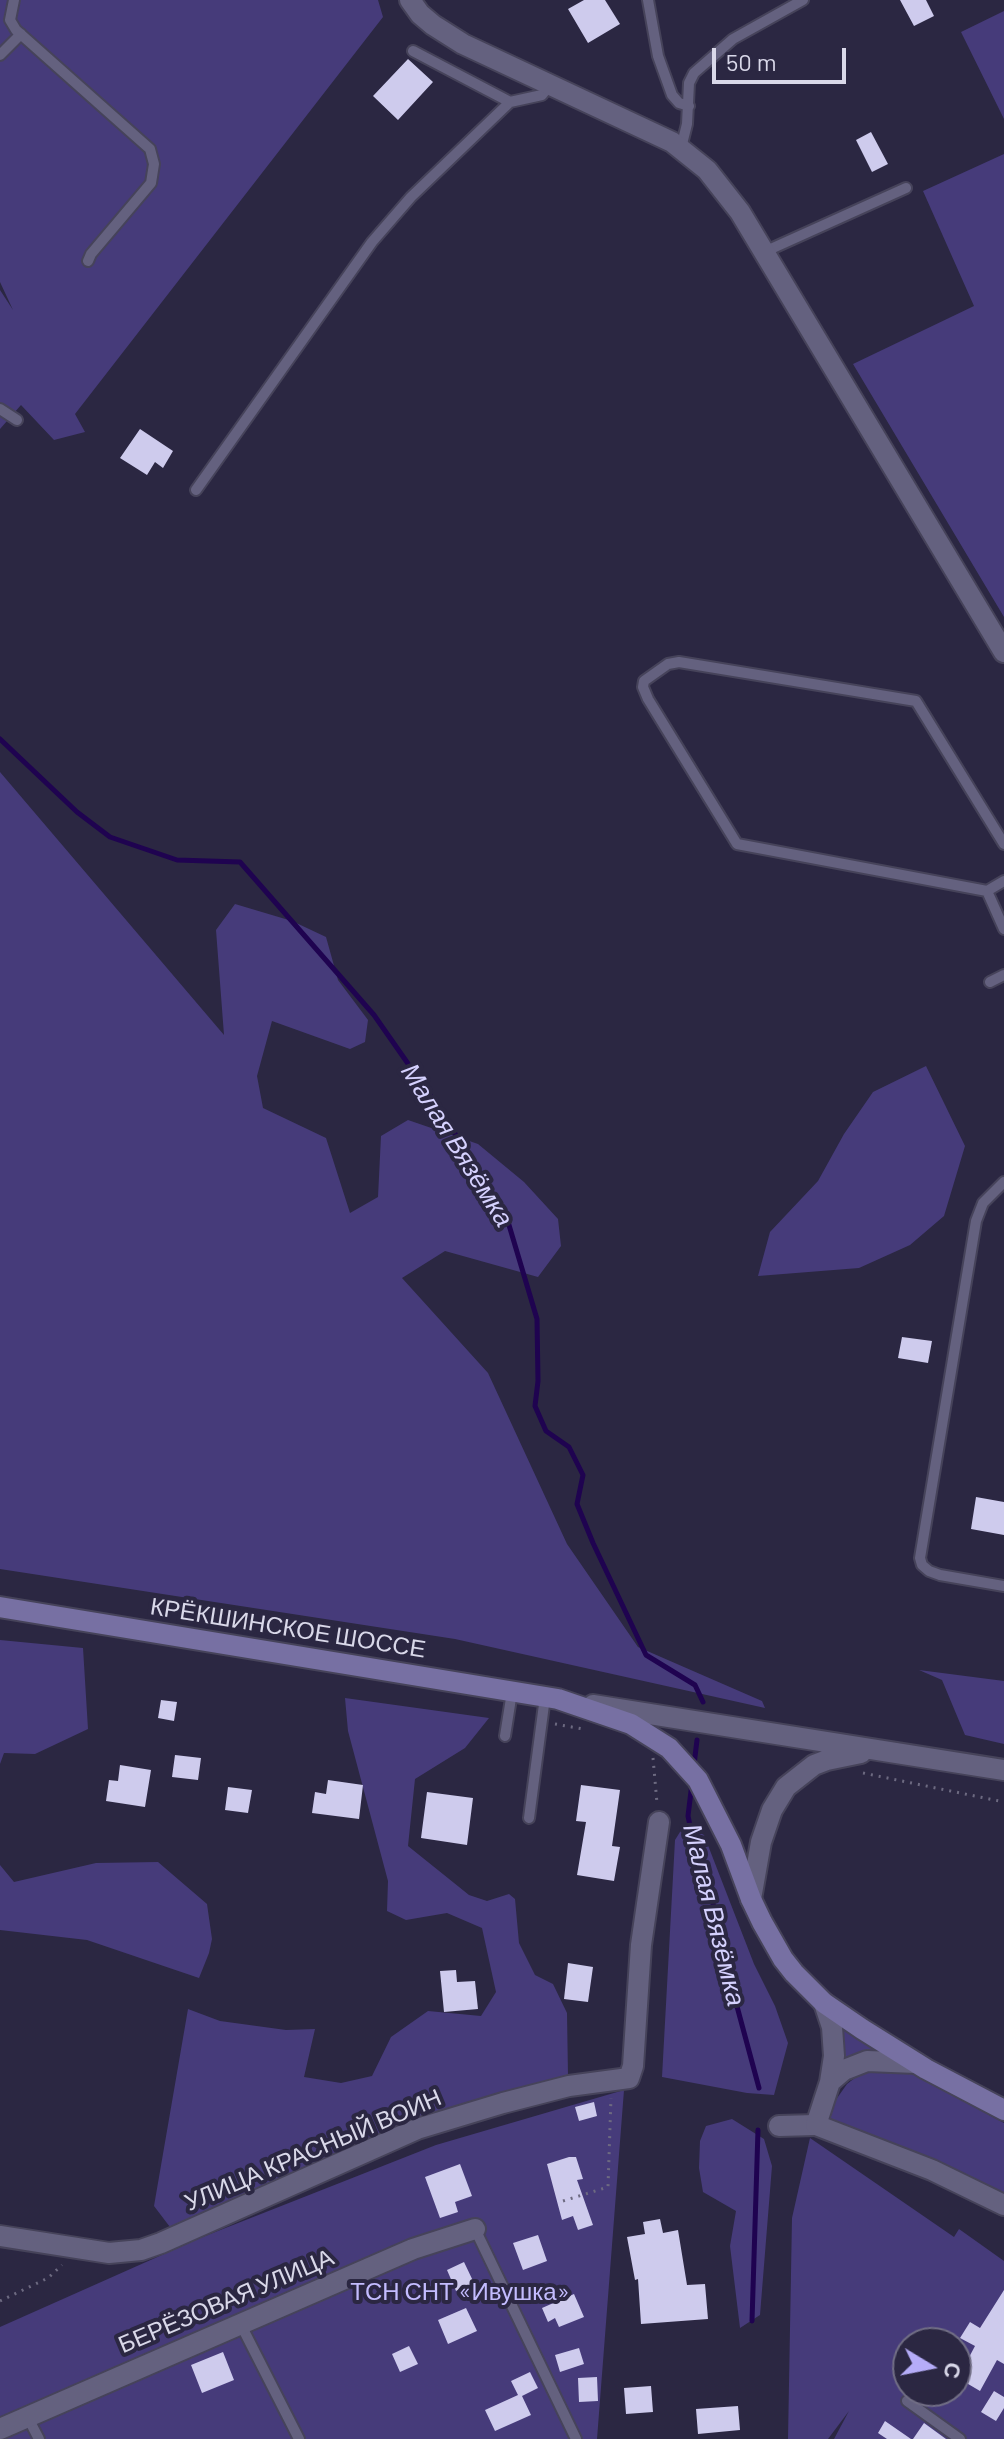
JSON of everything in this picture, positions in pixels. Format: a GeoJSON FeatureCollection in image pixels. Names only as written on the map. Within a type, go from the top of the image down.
{"type":"FeatureCollection","features":[{"type":"Feature","properties":{"kind":"main road","name":"КРЁКШИНСКОЕ ШОССЕ"},"geometry":{"type":"LineString","coordinates":[[0,1607],[568,1701],[642,1730],[669,1748],[688,1767],[715,1810],[751,1899],[783,1959],[824,2003],[916,2063],[1004,2110]]}},
{"type":"Feature","properties":{"kind":"street"},"geometry":{"type":"LineString","coordinates":[[410,0],[420,14],[448,35],[681,148],[699,161],[723,189],[764,252],[1004,652]]}},
{"type":"Feature","properties":{"kind":"street"},"geometry":{"type":"LineString","coordinates":[[568,1701],[1004,1770]]}},
{"type":"Feature","properties":{"kind":"street"},"geometry":{"type":"LineString","coordinates":[[751,1899],[761,1842],[772,1810],[786,1787],[814,1765],[879,1751]]}},
{"type":"Feature","properties":{"kind":"street"},"geometry":{"type":"LineString","coordinates":[[612,2081],[629,2078],[633,2066],[641,1945],[659,1822]]}},
{"type":"Feature","properties":{"kind":"street"},"geometry":{"type":"LineString","coordinates":[[816,2125],[830,2082],[834,2046],[824,2003]]}},
{"type":"Feature","properties":{"kind":"street"},"geometry":{"type":"LineString","coordinates":[[830,2082],[844,2070],[867,2061],[916,2063]]}},
{"type":"Feature","properties":{"kind":"street","name":"УЛИЦА КРАСНЫЙ ВОИН"},"geometry":{"type":"LineString","coordinates":[[0,2236],[77,2250],[109,2253],[141,2250],[417,2129],[516,2099],[569,2086],[612,2081]]}},
{"type":"Feature","properties":{"kind":"street"},"geometry":{"type":"LineString","coordinates":[[779,2126],[816,2125],[932,2170],[1004,2205]]}},
{"type":"Feature","properties":{"kind":"street","name":"БЕРЁЗОВАЯ УЛИЦА"},"geometry":{"type":"LineString","coordinates":[[0,2429],[413,2249],[475,2229]]}},
{"type":"Feature","properties":{"kind":"lane"},"geometry":{"type":"LineString","coordinates":[[14,0],[10,20],[21,34],[150,149],[154,164],[151,183],[88,261]]}},
{"type":"Feature","properties":{"kind":"lane"},"geometry":{"type":"LineString","coordinates":[[648,0],[658,56],[672,95],[679,103],[689,106]]}},
{"type":"Feature","properties":{"kind":"lane"},"geometry":{"type":"LineString","coordinates":[[681,148],[686,132],[689,83],[694,73],[733,39],[803,0]]}},
{"type":"Feature","properties":{"kind":"lane"},"geometry":{"type":"LineString","coordinates":[[0,55],[21,34]]}},
{"type":"Feature","properties":{"kind":"lane"},"geometry":{"type":"LineString","coordinates":[[413,51],[510,102]]}},
{"type":"Feature","properties":{"kind":"lane"},"geometry":{"type":"LineString","coordinates":[[196,490],[372,242],[411,197],[510,102],[542,95],[550,85]]}},
{"type":"Feature","properties":{"kind":"lane"},"geometry":{"type":"LineString","coordinates":[[764,252],[906,188]]}},
{"type":"Feature","properties":{"kind":"lane"},"geometry":{"type":"LineString","coordinates":[[0,409],[17,420]]}},
{"type":"Feature","properties":{"kind":"lane"},"geometry":{"type":"LineString","coordinates":[[1004,844],[916,701],[679,662],[668,664],[644,681],[648,699],[737,844],[987,891],[1004,881]]}},
{"type":"Feature","properties":{"kind":"lane"},"geometry":{"type":"LineString","coordinates":[[987,891],[1004,929]]}},
{"type":"Feature","properties":{"kind":"lane"},"geometry":{"type":"LineString","coordinates":[[990,982],[1004,975]]}},
{"type":"Feature","properties":{"kind":"lane"},"geometry":{"type":"LineString","coordinates":[[1004,1182],[983,1203],[976,1221],[920,1558],[929,1571],[940,1575],[1004,1586]]}},
{"type":"Feature","properties":{"kind":"lane"},"geometry":{"type":"LineString","coordinates":[[505,1736],[512,1692]]}},
{"type":"Feature","properties":{"kind":"lane"},"geometry":{"type":"LineString","coordinates":[[529,1818],[545,1697]]}},
{"type":"Feature","properties":{"kind":"lane"},"geometry":{"type":"LineString","coordinates":[[475,2229],[576,2439]]}},
{"type":"Feature","properties":{"kind":"lane"},"geometry":{"type":"LineString","coordinates":[[240,2323],[299,2439]]}},
{"type":"Feature","properties":{"kind":"lane"},"geometry":{"type":"LineString","coordinates":[[915,2407],[960,2439]]}},
{"type":"Feature","properties":{"kind":"lane"},"geometry":{"type":"LineString","coordinates":[[27,2416],[39,2439]]}},
{"type":"Feature","properties":{"kind":"path"},"geometry":{"type":"LineString","coordinates":[[652,1756],[659,1822]]}},
{"type":"Feature","properties":{"kind":"path"},"geometry":{"type":"LineString","coordinates":[[850,1770],[1004,1802]]}},
{"type":"Feature","properties":{"kind":"path"},"geometry":{"type":"LineString","coordinates":[[563,2201],[608,2187],[612,2081]]}},
{"type":"Feature","properties":{"kind":"path"},"geometry":{"type":"LineString","coordinates":[[0,2301],[48,2278],[77,2250]]}},
{"type":"Feature","properties":{"kind":"green space"},"geometry":{"type":"Polygon","coordinates":[[[0,0],[378,0],[383,17],[75,414],[85,432],[54,440],[21,405],[0,429],[0,290],[13,310],[0,282],[0,0]]]}},
{"type":"Feature","properties":{"kind":"green space"},"geometry":{"type":"Polygon","coordinates":[[[1004,11],[1004,119],[961,32],[1004,11]]]}},
{"type":"Feature","properties":{"kind":"green space"},"geometry":{"type":"Polygon","coordinates":[[[1004,154],[1004,617],[853,364],[974,306],[923,191],[1004,154]]]}},
{"type":"Feature","properties":{"kind":"green space"},"geometry":{"type":"Polygon","coordinates":[[[0,772],[224,1035],[216,930],[235,904],[292,921],[326,937],[338,980],[368,1020],[365,1042],[350,1049],[272,1021],[257,1076],[263,1108],[326,1138],[350,1213],[378,1197],[381,1136],[408,1120],[478,1144],[524,1182],[558,1219],[561,1246],[538,1277],[445,1251],[402,1278],[488,1373],[567,1544],[638,1647],[762,1701],[765,1708],[455,1639],[0,1569],[0,772]]]}},
{"type":"Feature","properties":{"kind":"green space"},"geometry":{"type":"Polygon","coordinates":[[[926,1066],[965,1146],[944,1216],[910,1245],[859,1268],[758,1276],[770,1232],[818,1181],[844,1134],[873,1092],[926,1066]]]}},
{"type":"Feature","properties":{"kind":"green space"},"geometry":{"type":"Polygon","coordinates":[[[0,1640],[83,1648],[88,1729],[35,1754],[4,1753],[0,1764],[0,1640]]]}},
{"type":"Feature","properties":{"kind":"green space"},"geometry":{"type":"Polygon","coordinates":[[[919,1670],[1004,1681],[1004,1744],[965,1735],[942,1680],[919,1670]]]}},
{"type":"Feature","properties":{"kind":"green space"},"geometry":{"type":"Polygon","coordinates":[[[345,1698],[489,1718],[465,1748],[415,1779],[408,1846],[469,1895],[487,1901],[509,1894],[515,1899],[519,1943],[535,1975],[553,1984],[567,2013],[568,2076],[462,2107],[302,2168],[173,2231],[154,2206],[188,2009],[220,2021],[286,2030],[315,2029],[304,2077],[341,2083],[372,2076],[391,2037],[428,2011],[481,2016],[496,1992],[482,1928],[447,1913],[406,1920],[387,1911],[388,1881],[348,1731],[345,1698]]]}},
{"type":"Feature","properties":{"kind":"green space"},"geometry":{"type":"Polygon","coordinates":[[[685,1824],[704,1835],[788,2043],[774,2095],[662,2077],[675,1840],[685,1824]]]}},
{"type":"Feature","properties":{"kind":"green space"},"geometry":{"type":"Polygon","coordinates":[[[158,1862],[207,1904],[212,1939],[199,1978],[87,1940],[0,1930],[0,1865],[14,1882],[96,1863],[158,1862]]]}},
{"type":"Feature","properties":{"kind":"green space"},"geometry":{"type":"Polygon","coordinates":[[[835,2021],[896,2056],[838,2069],[835,2021]]]}},
{"type":"Feature","properties":{"kind":"green space"},"geometry":{"type":"Polygon","coordinates":[[[874,2070],[906,2071],[1004,2123],[1004,2199],[824,2124],[828,2111],[847,2084],[860,2074],[874,2070]]]}},
{"type":"Feature","properties":{"kind":"green space","name":"ТСН СНТ «Ивушка»"},"geometry":{"type":"Polygon","coordinates":[[[624,2090],[597,2439],[0,2439],[0,2327],[200,2238],[436,2145],[624,2090]]]}},
{"type":"Feature","properties":{"kind":"green space"},"geometry":{"type":"Polygon","coordinates":[[[732,2119],[764,2139],[772,2166],[760,2315],[740,2328],[730,2246],[736,2211],[703,2192],[699,2168],[700,2141],[706,2126],[732,2119]]]}},
{"type":"Feature","properties":{"kind":"green space"},"geometry":{"type":"Polygon","coordinates":[[[810,2138],[954,2237],[959,2229],[1004,2261],[1004,2439],[834,2439],[849,2411],[828,2439],[788,2439],[792,2218],[810,2138]]]}},
{"type":"Feature","properties":{"kind":"building"},"geometry":{"type":"Polygon","coordinates":[[[584,0],[605,0],[620,24],[588,43],[568,9],[584,0]]]}},
{"type":"Feature","properties":{"kind":"building"},"geometry":{"type":"Polygon","coordinates":[[[900,0],[926,0],[934,16],[914,26],[900,0]]]}},
{"type":"Feature","properties":{"kind":"building"},"geometry":{"type":"Polygon","coordinates":[[[408,59],[433,82],[398,120],[373,96],[408,59]]]}},
{"type":"Feature","properties":{"kind":"building"},"geometry":{"type":"Polygon","coordinates":[[[871,132],[888,164],[872,172],[856,140],[871,132]]]}},
{"type":"Feature","properties":{"kind":"building"},"geometry":{"type":"Polygon","coordinates":[[[140,429],[173,451],[163,468],[155,462],[147,475],[120,458],[140,429]]]}},
{"type":"Feature","properties":{"kind":"building"},"geometry":{"type":"Polygon","coordinates":[[[902,1337],[932,1341],[928,1363],[898,1358],[902,1337]]]}},
{"type":"Feature","properties":{"kind":"building"},"geometry":{"type":"Polygon","coordinates":[[[976,1497],[1004,1502],[1004,1535],[971,1529],[976,1497]]]}},
{"type":"Feature","properties":{"kind":"building"},"geometry":{"type":"Polygon","coordinates":[[[161,1700],[177,1702],[174,1721],[158,1718],[161,1700]]]}},
{"type":"Feature","properties":{"kind":"building"},"geometry":{"type":"Polygon","coordinates":[[[175,1755],[201,1758],[198,1780],[172,1777],[175,1755]]]}},
{"type":"Feature","properties":{"kind":"building"},"geometry":{"type":"Polygon","coordinates":[[[120,1765],[151,1770],[145,1807],[106,1801],[109,1780],[118,1781],[120,1765]]]}},
{"type":"Feature","properties":{"kind":"building"},"geometry":{"type":"Polygon","coordinates":[[[328,1780],[363,1785],[359,1819],[312,1813],[315,1792],[326,1794],[328,1780]]]}},
{"type":"Feature","properties":{"kind":"building"},"geometry":{"type":"Polygon","coordinates":[[[581,1785],[620,1790],[612,1846],[620,1847],[614,1881],[577,1875],[586,1822],[576,1821],[581,1785]]]}},
{"type":"Feature","properties":{"kind":"building"},"geometry":{"type":"Polygon","coordinates":[[[228,1787],[252,1790],[248,1813],[225,1810],[228,1787]]]}},
{"type":"Feature","properties":{"kind":"building"},"geometry":{"type":"Polygon","coordinates":[[[427,1792],[473,1798],[467,1845],[421,1838],[427,1792]]]}},
{"type":"Feature","properties":{"kind":"building"},"geometry":{"type":"Polygon","coordinates":[[[568,1963],[593,1967],[588,2002],[564,1999],[568,1963]]]}},
{"type":"Feature","properties":{"kind":"building"},"geometry":{"type":"Polygon","coordinates":[[[456,1970],[457,1982],[475,1981],[478,2009],[444,2012],[440,1971],[456,1970]]]}},
{"type":"Feature","properties":{"kind":"building"},"geometry":{"type":"Polygon","coordinates":[[[594,2102],[597,2116],[579,2121],[575,2107],[594,2102]]]}},
{"type":"Feature","properties":{"kind":"building"},"geometry":{"type":"Polygon","coordinates":[[[576,2157],[583,2179],[577,2180],[593,2225],[578,2230],[573,2216],[562,2220],[547,2164],[576,2157]]]}},
{"type":"Feature","properties":{"kind":"building"},"geometry":{"type":"Polygon","coordinates":[[[460,2164],[472,2196],[455,2202],[458,2212],[440,2218],[425,2177],[460,2164]]]}},
{"type":"Feature","properties":{"kind":"building"},"geometry":{"type":"Polygon","coordinates":[[[660,2219],[663,2233],[678,2230],[687,2285],[705,2284],[708,2319],[641,2324],[638,2279],[635,2280],[627,2237],[645,2234],[643,2222],[660,2219]]]}},
{"type":"Feature","properties":{"kind":"building"},"geometry":{"type":"Polygon","coordinates":[[[538,2235],[547,2261],[523,2270],[513,2243],[538,2235]]]}},
{"type":"Feature","properties":{"kind":"building"},"geometry":{"type":"Polygon","coordinates":[[[464,2262],[474,2283],[456,2291],[447,2270],[464,2262]]]}},
{"type":"Feature","properties":{"kind":"building"},"geometry":{"type":"Polygon","coordinates":[[[1004,2290],[1004,2364],[997,2360],[980,2391],[972,2386],[972,2352],[975,2346],[972,2344],[972,2327],[967,2327],[970,2322],[980,2328],[1004,2290]]]}},
{"type":"Feature","properties":{"kind":"building"},"geometry":{"type":"Polygon","coordinates":[[[574,2294],[584,2317],[559,2327],[555,2318],[548,2322],[542,2308],[574,2294]]]}},
{"type":"Feature","properties":{"kind":"building"},"geometry":{"type":"Polygon","coordinates":[[[466,2308],[477,2331],[448,2344],[438,2320],[466,2308]]]}},
{"type":"Feature","properties":{"kind":"building"},"geometry":{"type":"Polygon","coordinates":[[[409,2346],[418,2364],[400,2372],[392,2354],[409,2346]]]}},
{"type":"Feature","properties":{"kind":"building"},"geometry":{"type":"Polygon","coordinates":[[[579,2348],[584,2364],[560,2372],[555,2355],[579,2348]]]}},
{"type":"Feature","properties":{"kind":"building"},"geometry":{"type":"Polygon","coordinates":[[[223,2352],[234,2380],[202,2393],[191,2365],[223,2352]]]}},
{"type":"Feature","properties":{"kind":"building"},"geometry":{"type":"Polygon","coordinates":[[[530,2372],[538,2388],[522,2396],[531,2415],[495,2431],[485,2410],[518,2395],[511,2381],[530,2372]]]}},
{"type":"Feature","properties":{"kind":"building"},"geometry":{"type":"Polygon","coordinates":[[[597,2377],[598,2401],[579,2402],[578,2378],[597,2377]]]}},
{"type":"Feature","properties":{"kind":"building"},"geometry":{"type":"Polygon","coordinates":[[[651,2386],[653,2412],[626,2414],[624,2388],[651,2386]]]}},
{"type":"Feature","properties":{"kind":"building"},"geometry":{"type":"Polygon","coordinates":[[[994,2391],[1004,2397],[1004,2408],[996,2421],[981,2412],[994,2391]]]}},
{"type":"Feature","properties":{"kind":"building"},"geometry":{"type":"Polygon","coordinates":[[[738,2406],[740,2430],[698,2434],[696,2409],[738,2406]]]}},
{"type":"Feature","properties":{"kind":"building"},"geometry":{"type":"Polygon","coordinates":[[[885,2421],[911,2439],[887,2439],[878,2433],[885,2421]]]}},
{"type":"Feature","properties":{"kind":"building"},"geometry":{"type":"Polygon","coordinates":[[[924,2423],[946,2439],[913,2439],[924,2423]]]}},
{"type":"Feature","properties":{"kind":"waterway","name":"Малая Вязёмка"},"geometry":{"type":"LineString","coordinates":[[0,739],[77,812],[110,837],[177,860],[240,862],[374,1015],[439,1108],[506,1215],[537,1319],[538,1381],[535,1406],[546,1431],[569,1447],[583,1475],[577,1504],[646,1655],[695,1685],[703,1702]]}},
{"type":"Feature","properties":{"kind":"waterway","name":"Малая Вязёмка"},"geometry":{"type":"LineString","coordinates":[[694,1765],[697,1740]]}},
{"type":"Feature","properties":{"kind":"waterway","name":"Малая Вязёмка"},"geometry":{"type":"LineString","coordinates":[[692,1783],[688,1816],[697,1859],[712,1900],[759,2088]]}},
{"type":"Feature","properties":{"kind":"waterway","name":"Малая Вязёмка"},"geometry":{"type":"LineString","coordinates":[[752,2321],[758,2130]]}}]}
